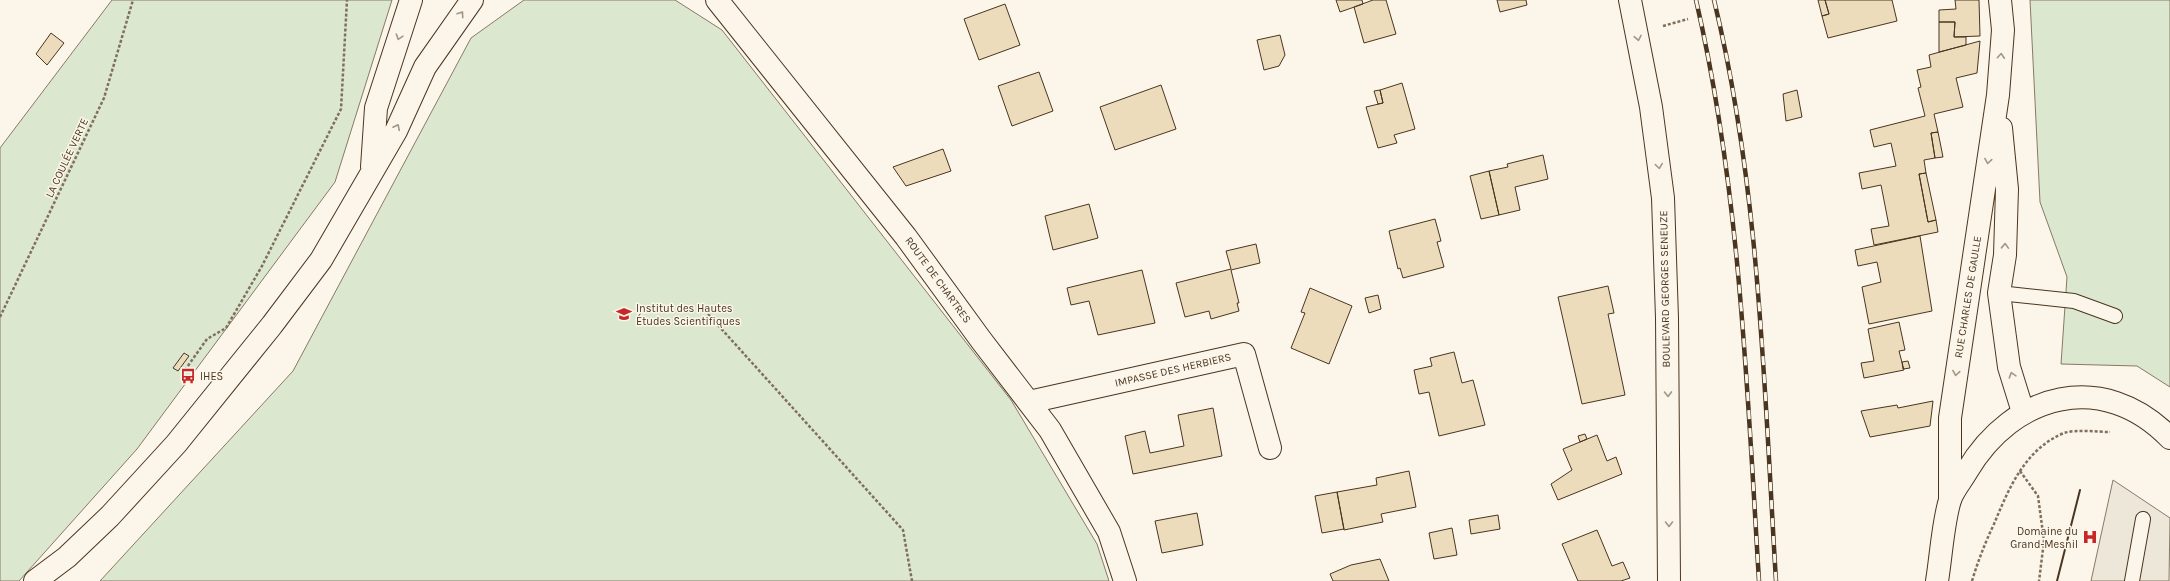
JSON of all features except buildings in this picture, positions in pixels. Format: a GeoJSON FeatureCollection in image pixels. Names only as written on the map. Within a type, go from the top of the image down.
{"type":"FeatureCollection","features":[{"type":"Feature","properties":{"kind":"main road"},"geometry":{"type":"LineString","coordinates":[[371,174],[376,108],[411,0]]}},
{"type":"Feature","properties":{"kind":"main road"},"geometry":{"type":"LineString","coordinates":[[35,581],[67,558],[110,516],[176,444],[272,325],[321,260],[396,131],[425,67],[472,0]]}},
{"type":"Feature","properties":{"kind":"main road","name":"ROUTE DE CHARTRES"},"geometry":{"type":"LineString","coordinates":[[717,0],[906,237],[981,340],[1050,430],[1110,532],[1125,581]]}},
{"type":"Feature","properties":{"kind":"main road","name":"BOULEVARD GEORGES SENEUZE"},"geometry":{"type":"LineString","coordinates":[[1630,0],[1651,107],[1663,198],[1667,318],[1669,581]]}},
{"type":"Feature","properties":{"kind":"main road","name":"RUE CHARLES DE GAULLE"},"geometry":{"type":"LineString","coordinates":[[1937,581],[1950,499],[1950,418],[1998,95],[2003,30],[2000,0]]}},
{"type":"Feature","properties":{"kind":"main road","name":"RUE CHARLES DE GAULLE"},"geometry":{"type":"LineString","coordinates":[[1950,499],[1972,462],[1992,437],[2024,412],[2009,367],[1999,293],[2005,255],[2007,189],[1998,95]]}},
{"type":"Feature","properties":{"kind":"main road","name":"IMPASSE DES HERBIERS"},"geometry":{"type":"LineString","coordinates":[[1029,402],[1244,354],[1270,448]]}},
{"type":"Feature","properties":{"kind":"main road"},"geometry":{"type":"LineString","coordinates":[[2024,412],[2058,400],[2086,398],[2108,399],[2135,410],[2161,428],[2170,438]]}},
{"type":"Feature","properties":{"kind":"main road"},"geometry":{"type":"LineString","coordinates":[[58,581],[67,558]]}},
{"type":"Feature","properties":{"kind":"lane"},"geometry":{"type":"LineString","coordinates":[[1999,293],[2074,301],[2115,316]]}},
{"type":"Feature","properties":{"kind":"lane"},"geometry":{"type":"LineString","coordinates":[[2132,581],[2143,520]]}},
{"type":"Feature","properties":{"kind":"path","name":"LA COULÉE VERTE"},"geometry":{"type":"LineString","coordinates":[[0,317],[104,98],[133,0]]}},
{"type":"Feature","properties":{"kind":"path"},"geometry":{"type":"LineString","coordinates":[[185,370],[207,338],[226,328],[262,266],[340,109],[347,0]]}},
{"type":"Feature","properties":{"kind":"path"},"geometry":{"type":"LineString","coordinates":[[1656,28],[1688,19]]}},
{"type":"Feature","properties":{"kind":"path"},"geometry":{"type":"LineString","coordinates":[[708,314],[903,530],[912,581]]}},
{"type":"Feature","properties":{"kind":"path"},"geometry":{"type":"LineString","coordinates":[[1972,581],[1978,561],[2008,491],[2020,470],[2046,443],[2066,433],[2115,432]]}},
{"type":"Feature","properties":{"kind":"path"},"geometry":{"type":"LineString","coordinates":[[2020,470],[2038,496],[2044,541],[2039,581]]}},
{"type":"Feature","properties":{"kind":"green space"},"geometry":{"type":"Polygon","coordinates":[[[112,0],[392,0],[335,182],[137,449],[19,581],[0,581],[0,148],[112,0]]]}},
{"type":"Feature","properties":{"kind":"green space","name":"Institut des Hautes Études Scientifiques"},"geometry":{"type":"Polygon","coordinates":[[[524,0],[675,0],[722,30],[1011,400],[1097,544],[1109,581],[100,581],[293,371],[471,38],[524,0]]]}},
{"type":"Feature","properties":{"kind":"green space"},"geometry":{"type":"Polygon","coordinates":[[[2030,0],[2170,0],[2170,387],[2137,366],[2061,364],[2067,277],[2040,202],[2030,0]]]}},
{"type":"Feature","properties":{"kind":"shaded area"},"geometry":{"type":"Polygon","coordinates":[[[2113,480],[2170,518],[2169,581],[2091,581],[2113,480]]]}},
{"type":"Feature","properties":{"kind":"railway"},"geometry":{"type":"LineString","coordinates":[[1696,0],[1711,72],[1723,144],[1740,289],[1759,581]]}},
{"type":"Feature","properties":{"kind":"railway"},"geometry":{"type":"LineString","coordinates":[[1714,0],[1729,71],[1751,216],[1758,289],[1776,581]]}},
{"type":"Feature","properties":{"kind":"wall"},"geometry":{"type":"LineString","coordinates":[[2057,581],[2080,490]]}},
{"type":"Feature","properties":{"kind":"place","name":"Institut des Hautes Études Scientifiques"},"geometry":{"type":"Point","coordinates":[624,314]}},
{"type":"Feature","properties":{"kind":"place","name":"IHES"},"geometry":{"type":"Point","coordinates":[188,376]}},
{"type":"Feature","properties":{"kind":"place","name":"Domaine du Grand-Mesnil"},"geometry":{"type":"Point","coordinates":[2090,537]}}]}
